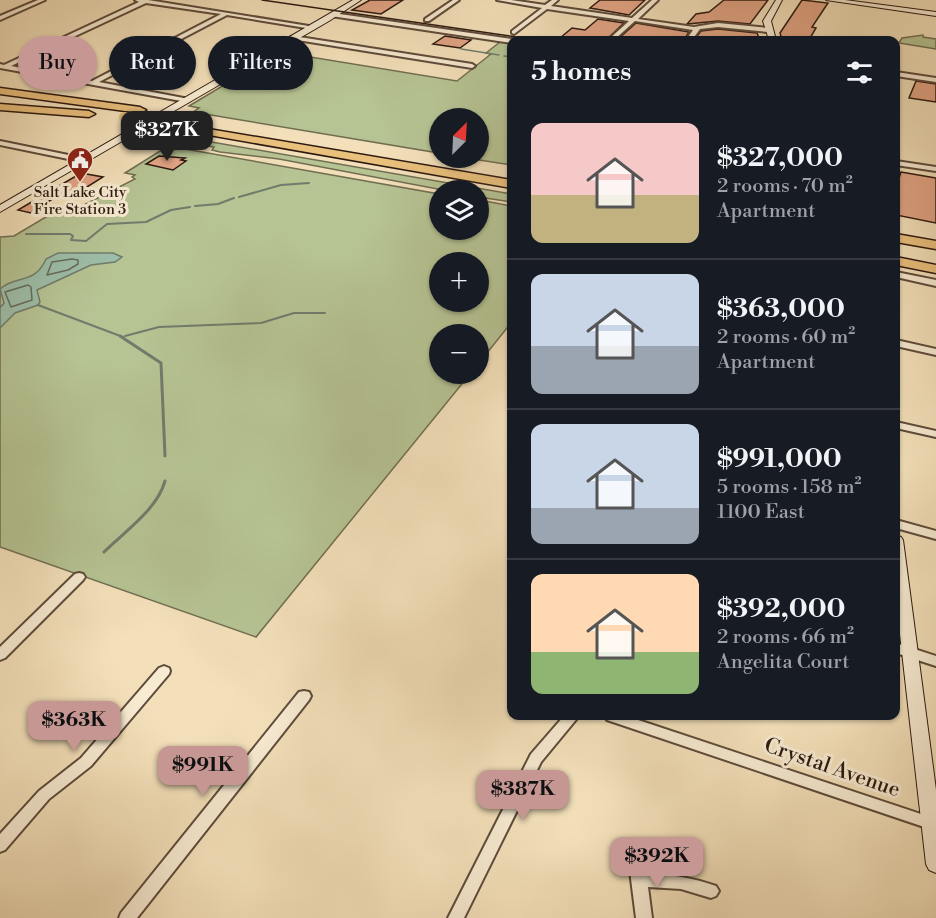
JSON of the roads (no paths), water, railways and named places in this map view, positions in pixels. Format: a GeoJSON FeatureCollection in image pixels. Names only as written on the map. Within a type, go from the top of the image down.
{"type":"FeatureCollection","features":[{"type":"Feature","properties":{"kind":"highway"},"geometry":{"type":"LineString","coordinates":[[0,84],[173,126],[376,160],[507,185]]}},
{"type":"Feature","properties":{"kind":"highway"},"geometry":{"type":"LineString","coordinates":[[0,91],[125,113]]}},
{"type":"Feature","properties":{"kind":"highway"},"geometry":{"type":"LineString","coordinates":[[0,100],[111,116]]}},
{"type":"Feature","properties":{"kind":"highway"},"geometry":{"type":"LineString","coordinates":[[0,107],[111,116],[140,110],[507,170]]}},
{"type":"Feature","properties":{"kind":"highway"},"geometry":{"type":"LineString","coordinates":[[900,243],[936,244]]}},
{"type":"Feature","properties":{"kind":"highway"},"geometry":{"type":"LineString","coordinates":[[900,243],[936,257]]}},
{"type":"Feature","properties":{"kind":"highway"},"geometry":{"type":"LineString","coordinates":[[900,262],[936,269]]}},
{"type":"Feature","properties":{"kind":"street"},"geometry":{"type":"LineString","coordinates":[[0,18],[42,0]]}},
{"type":"Feature","properties":{"kind":"street"},"geometry":{"type":"LineString","coordinates":[[138,0],[312,27]]}},
{"type":"Feature","properties":{"kind":"street"},"geometry":{"type":"LineString","coordinates":[[296,36],[358,0]]}},
{"type":"Feature","properties":{"kind":"street"},"geometry":{"type":"LineString","coordinates":[[427,20],[456,0]]}},
{"type":"Feature","properties":{"kind":"street"},"geometry":{"type":"LineString","coordinates":[[500,0],[696,28],[718,25],[768,30]]}},
{"type":"Feature","properties":{"kind":"street"},"geometry":{"type":"LineString","coordinates":[[514,32],[555,0]]}},
{"type":"Feature","properties":{"kind":"street"},"geometry":{"type":"LineString","coordinates":[[616,36],[654,0]]}},
{"type":"Feature","properties":{"kind":"street"},"geometry":{"type":"LineString","coordinates":[[770,36],[767,21],[779,0]]}},
{"type":"Feature","properties":{"kind":"street"},"geometry":{"type":"LineString","coordinates":[[829,0],[936,13]]}},
{"type":"Feature","properties":{"kind":"street"},"geometry":{"type":"LineString","coordinates":[[838,0],[885,3],[936,13]]}},
{"type":"Feature","properties":{"kind":"street"},"geometry":{"type":"LineString","coordinates":[[2,67],[146,1]]}},
{"type":"Feature","properties":{"kind":"street"},"geometry":{"type":"LineString","coordinates":[[97,80],[226,14]]}},
{"type":"Feature","properties":{"kind":"street"},"geometry":{"type":"LineString","coordinates":[[333,15],[507,40]]}},
{"type":"Feature","properties":{"kind":"street"},"geometry":{"type":"LineString","coordinates":[[693,36],[698,31],[696,28]]}},
{"type":"Feature","properties":{"kind":"street"},"geometry":{"type":"LineString","coordinates":[[313,41],[472,66]]}},
{"type":"Feature","properties":{"kind":"street"},"geometry":{"type":"LineString","coordinates":[[2,67],[18,70]]}},
{"type":"Feature","properties":{"kind":"street"},"geometry":{"type":"LineString","coordinates":[[900,75],[936,80]]}},
{"type":"Feature","properties":{"kind":"street"},"geometry":{"type":"LineString","coordinates":[[97,84],[187,100]]}},
{"type":"Feature","properties":{"kind":"street"},"geometry":{"type":"LineString","coordinates":[[0,210],[208,88]]}},
{"type":"Feature","properties":{"kind":"street"},"geometry":{"type":"LineString","coordinates":[[0,143],[83,160]]}},
{"type":"Feature","properties":{"kind":"street"},"geometry":{"type":"LineString","coordinates":[[900,164],[936,171]]}},
{"type":"Feature","properties":{"kind":"street"},"geometry":{"type":"LineString","coordinates":[[900,276],[936,283]]}},
{"type":"Feature","properties":{"kind":"street"},"geometry":{"type":"LineString","coordinates":[[900,344],[936,352]]}},
{"type":"Feature","properties":{"kind":"street"},"geometry":{"type":"LineString","coordinates":[[900,426],[936,434]]}},
{"type":"Feature","properties":{"kind":"street"},"geometry":{"type":"LineString","coordinates":[[900,525],[936,535]]}},
{"type":"Feature","properties":{"kind":"street"},"geometry":{"type":"LineString","coordinates":[[0,655],[79,577]]}},
{"type":"Feature","properties":{"kind":"street"},"geometry":{"type":"LineString","coordinates":[[900,603],[903,651],[933,824],[936,864]]}},
{"type":"Feature","properties":{"kind":"street"},"geometry":{"type":"LineString","coordinates":[[903,651],[936,661]]}},
{"type":"Feature","properties":{"kind":"street"},"geometry":{"type":"LineString","coordinates":[[0,845],[38,801],[86,762],[164,671]]}},
{"type":"Feature","properties":{"kind":"street"},"geometry":{"type":"LineString","coordinates":[[127,918],[304,696]]}},
{"type":"Feature","properties":{"kind":"street"},"geometry":{"type":"LineString","coordinates":[[456,918],[536,758],[569,720]]}},
{"type":"Feature","properties":{"kind":"street","name":"Crystal Avenue"},"geometry":{"type":"LineString","coordinates":[[624,720],[933,824]]}},
{"type":"Feature","properties":{"kind":"street"},"geometry":{"type":"LineString","coordinates":[[637,863],[644,918]]}},
{"type":"Feature","properties":{"kind":"street"},"geometry":{"type":"LineString","coordinates":[[640,880],[674,881],[711,891]]}},
{"type":"Feature","properties":{"kind":"water"},"geometry":{"type":"Polygon","coordinates":[[[58,253],[113,253],[122,257],[115,262],[91,265],[37,290],[40,302],[38,305],[15,313],[0,328],[0,308],[4,303],[0,289],[36,273],[46,259],[58,253]]]}},
{"type":"Feature","properties":{"kind":"waterway"},"geometry":{"type":"LineString","coordinates":[[461,49],[499,55]]}},
{"type":"Feature","properties":{"kind":"waterway"},"geometry":{"type":"LineString","coordinates":[[239,197],[281,185],[309,183]]}},
{"type":"Feature","properties":{"kind":"waterway"},"geometry":{"type":"LineString","coordinates":[[195,206],[218,204],[234,198]]}},
{"type":"Feature","properties":{"kind":"waterway"},"geometry":{"type":"LineString","coordinates":[[26,234],[70,234],[73,236],[71,240],[86,241],[107,224],[146,222],[171,210],[190,207]]}},
{"type":"Feature","properties":{"kind":"waterway"},"geometry":{"type":"LineString","coordinates":[[38,305],[123,337]]}},
{"type":"Feature","properties":{"kind":"waterway"},"geometry":{"type":"LineString","coordinates":[[125,336],[159,327],[261,323],[294,313],[325,313]]}},
{"type":"Feature","properties":{"kind":"waterway"},"geometry":{"type":"LineString","coordinates":[[120,336],[161,363],[165,456]]}},
{"type":"Feature","properties":{"kind":"waterway"},"geometry":{"type":"LineString","coordinates":[[104,552],[155,502],[165,481]]}},
{"type":"Feature","properties":{"kind":"tram line"},"geometry":{"type":"LineString","coordinates":[[262,0],[510,36]]}},
{"type":"Feature","properties":{"kind":"place","name":"Salt Lake City Fire Station 3"},"geometry":{"type":"Point","coordinates":[80,183]}}]}
